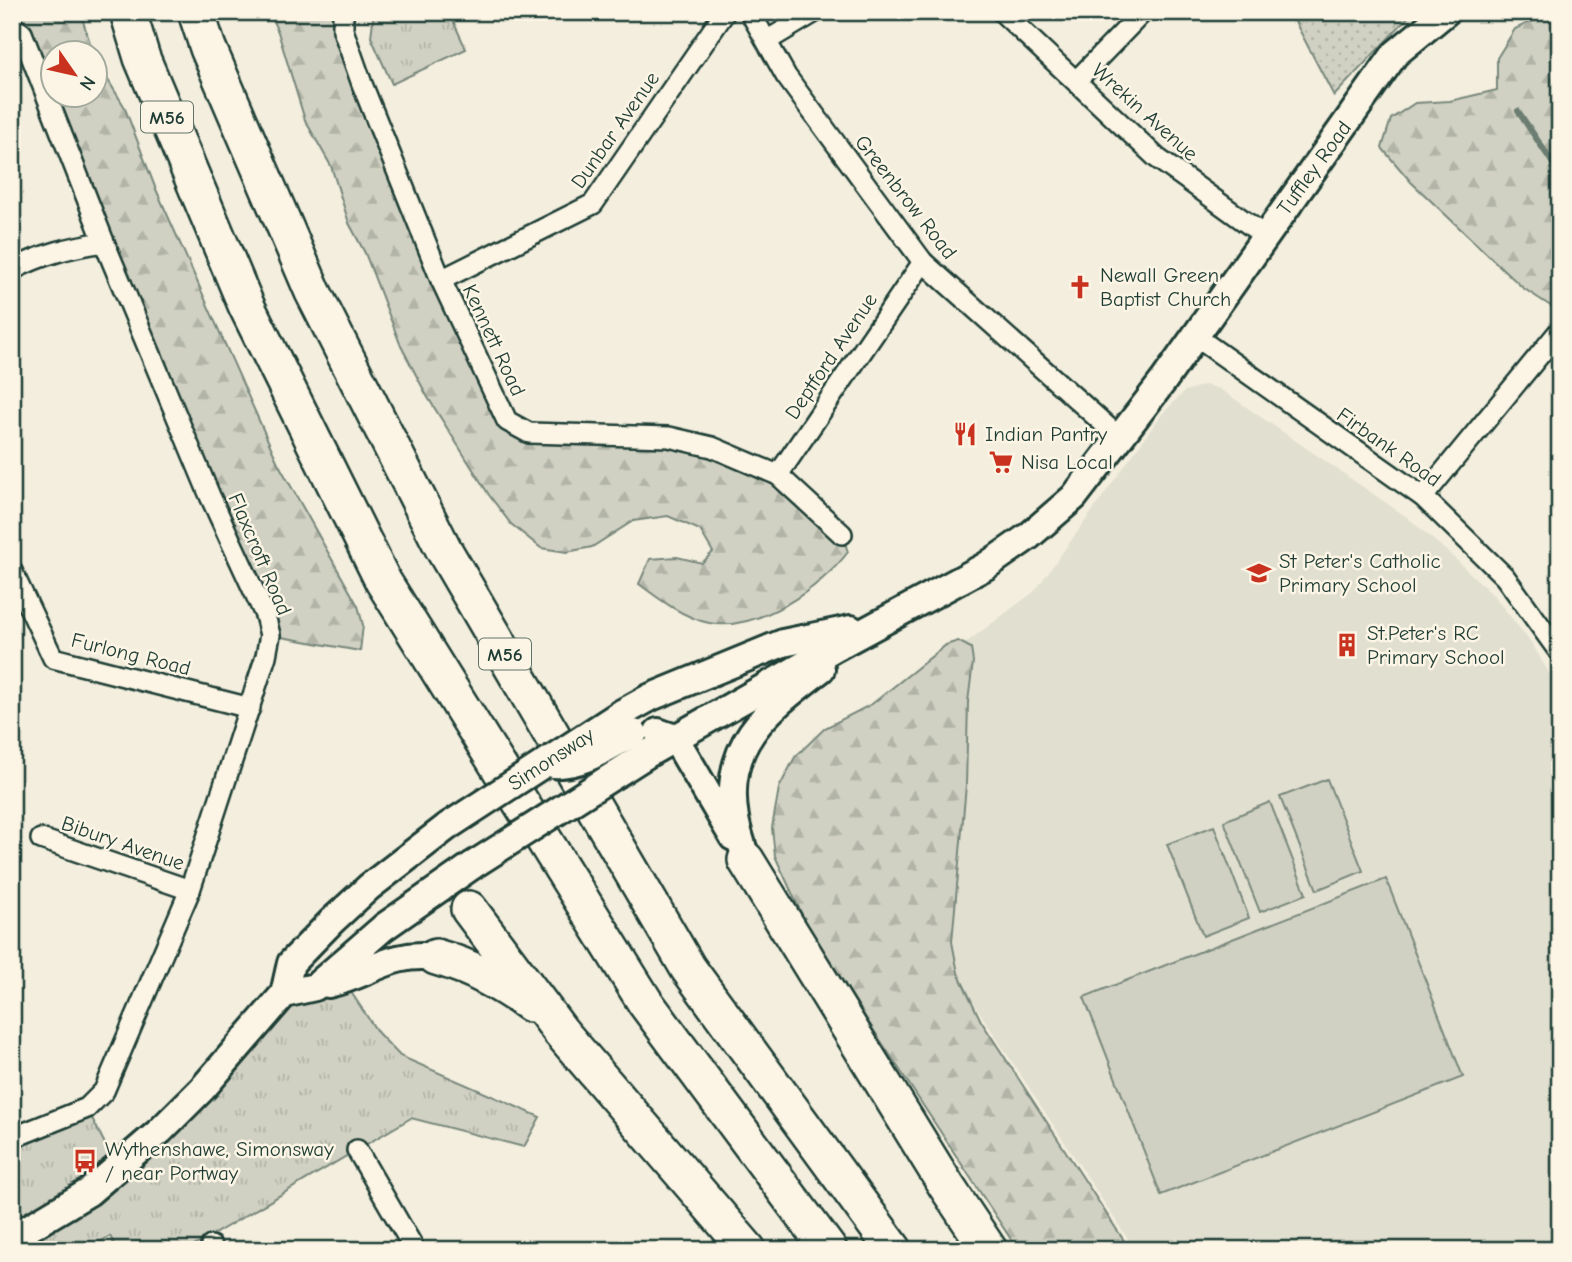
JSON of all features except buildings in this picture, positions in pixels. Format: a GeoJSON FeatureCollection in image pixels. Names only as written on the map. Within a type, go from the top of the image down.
{"type":"FeatureCollection","features":[{"type":"Feature","properties":{"kind":"highway","name":"M56"},"geometry":{"type":"LineString","coordinates":[[128,12],[142,58],[246,305],[383,581],[645,1002],[829,1250]]}},
{"type":"Feature","properties":{"kind":"highway","name":"M56"},"geometry":{"type":"LineString","coordinates":[[196,12],[208,48],[313,292],[444,550],[688,968],[894,1250]]}},
{"type":"Feature","properties":{"kind":"highway"},"geometry":{"type":"LineString","coordinates":[[747,860],[947,1187],[989,1250]]}},
{"type":"Feature","properties":{"kind":"highway"},"geometry":{"type":"LineString","coordinates":[[459,896],[561,1032],[748,1250]]}},
{"type":"Feature","properties":{"kind":"highway"},"geometry":{"type":"LineString","coordinates":[[436,957],[460,964],[494,980],[530,1004],[561,1032]]}},
{"type":"Feature","properties":{"kind":"street","name":"Kennett Road"},"geometry":{"type":"LineString","coordinates":[[343,12],[343,30],[362,84],[440,280],[507,421],[529,433],[669,437],[712,447],[778,475],[842,534]]}},
{"type":"Feature","properties":{"kind":"street","name":"Dunbar Avenue"},"geometry":{"type":"LineString","coordinates":[[440,280],[593,204],[725,12]]}},
{"type":"Feature","properties":{"kind":"street","name":"Greenbrow Road"},"geometry":{"type":"LineString","coordinates":[[750,12],[786,76],[923,262],[1120,438]]}},
{"type":"Feature","properties":{"kind":"street"},"geometry":{"type":"LineString","coordinates":[[768,40],[815,12]]}},
{"type":"Feature","properties":{"kind":"street","name":"Wrekin Avenue"},"geometry":{"type":"LineString","coordinates":[[1002,12],[1157,158],[1265,236]]}},
{"type":"Feature","properties":{"kind":"street"},"geometry":{"type":"LineString","coordinates":[[1076,81],[1143,12]]}},
{"type":"Feature","properties":{"kind":"street","name":"Tuffley Road"},"geometry":{"type":"LineString","coordinates":[[1195,336],[1395,54],[1446,12]]}},
{"type":"Feature","properties":{"kind":"street","name":"Flaxcroft Road"},"geometry":{"type":"LineString","coordinates":[[12,26],[22,33],[104,242],[215,507],[265,615],[270,635],[250,708],[190,890],[104,1091],[87,1108],[12,1138]]}},
{"type":"Feature","properties":{"kind":"street"},"geometry":{"type":"LineString","coordinates":[[12,270],[62,249],[104,242]]}},
{"type":"Feature","properties":{"kind":"street","name":"Deptford Avenue"},"geometry":{"type":"LineString","coordinates":[[778,475],[923,262]]}},
{"type":"Feature","properties":{"kind":"street"},"geometry":{"type":"LineString","coordinates":[[1423,497],[1560,330]]}},
{"type":"Feature","properties":{"kind":"street","name":"Simonsway"},"geometry":{"type":"LineString","coordinates":[[12,1238],[89,1192],[160,1132],[203,1088],[284,994],[291,963],[369,887],[448,826],[544,764],[635,733],[675,738],[986,566],[1029,536],[1074,497],[1195,336]]}},
{"type":"Feature","properties":{"kind":"street","name":"Firbank Road"},"geometry":{"type":"LineString","coordinates":[[1195,336],[1423,497],[1505,578],[1560,653]]}},
{"type":"Feature","properties":{"kind":"street","name":"Furlong Road"},"geometry":{"type":"LineString","coordinates":[[12,571],[54,658],[250,708]]}},
{"type":"Feature","properties":{"kind":"street"},"geometry":{"type":"LineString","coordinates":[[747,860],[735,819],[732,790],[741,750],[750,734],[763,716],[884,622]]}},
{"type":"Feature","properties":{"kind":"street","name":"Simonsway"},"geometry":{"type":"LineString","coordinates":[[284,994],[315,987],[384,927],[459,896],[473,865],[635,733],[651,696],[783,643],[884,622]]}},
{"type":"Feature","properties":{"kind":"street"},"geometry":{"type":"LineString","coordinates":[[675,738],[747,860]]}},
{"type":"Feature","properties":{"kind":"street","name":"Bibury Avenue"},"geometry":{"type":"LineString","coordinates":[[41,839],[190,890]]}},
{"type":"Feature","properties":{"kind":"street"},"geometry":{"type":"LineString","coordinates":[[425,845],[459,896]]}},
{"type":"Feature","properties":{"kind":"street"},"geometry":{"type":"LineString","coordinates":[[315,987],[344,981],[383,961],[417,955],[436,957]]}},
{"type":"Feature","properties":{"kind":"street"},"geometry":{"type":"LineString","coordinates":[[357,1150],[415,1250]]}},
{"type":"Feature","properties":{"kind":"shaded area"},"geometry":{"type":"Polygon","coordinates":[[[1205,385],[1220,389],[1408,518],[1451,555],[1494,596],[1532,644],[1560,692],[1560,1250],[1135,1250],[941,953],[939,663],[1035,591],[1162,414],[1185,391],[1205,385]]]}},
{"type":"Feature","properties":{"kind":"green space"},"geometry":{"type":"Polygon","coordinates":[[[14,12],[80,12],[88,38],[38,38],[38,73],[14,12]]]}},
{"type":"Feature","properties":{"kind":"green space"},"geometry":{"type":"Polygon","coordinates":[[[269,12],[343,12],[507,421],[669,437],[778,475],[842,534],[848,552],[822,580],[805,593],[767,614],[728,624],[709,623],[663,602],[639,584],[650,559],[677,557],[702,563],[713,552],[700,530],[668,516],[633,521],[592,547],[567,552],[541,548],[511,524],[489,495],[427,396],[401,346],[365,253],[349,223],[331,166],[305,120],[278,32],[269,12]]]}},
{"type":"Feature","properties":{"kind":"green space"},"geometry":{"type":"Polygon","coordinates":[[[374,12],[449,12],[466,49],[392,84],[371,37],[374,12]]]}},
{"type":"Feature","properties":{"kind":"green space"},"geometry":{"type":"Polygon","coordinates":[[[1290,12],[1413,12],[1334,96],[1290,12]]]}},
{"type":"Feature","properties":{"kind":"green space"},"geometry":{"type":"Polygon","coordinates":[[[1551,12],[1560,12],[1560,312],[1523,288],[1411,182],[1382,148],[1391,119],[1415,103],[1450,101],[1497,90],[1497,58],[1515,29],[1551,12]]]}},
{"type":"Feature","properties":{"kind":"green space"},"geometry":{"type":"Polygon","coordinates":[[[108,80],[124,106],[155,187],[278,463],[358,606],[363,625],[360,651],[270,635],[104,242],[52,108],[108,108],[108,80]]]}},
{"type":"Feature","properties":{"kind":"green space"},"geometry":{"type":"Polygon","coordinates":[[[958,641],[971,648],[973,662],[968,702],[966,785],[952,942],[958,973],[981,1021],[1130,1250],[1018,1250],[803,917],[775,856],[772,828],[779,788],[795,757],[825,728],[872,704],[946,645],[958,641]]]}},
{"type":"Feature","properties":{"kind":"green space"},"geometry":{"type":"Polygon","coordinates":[[[1327,779],[1363,871],[1317,890],[1280,797],[1327,779]]]}},
{"type":"Feature","properties":{"kind":"green space"},"geometry":{"type":"Polygon","coordinates":[[[1270,802],[1306,894],[1260,912],[1224,821],[1270,802]]]}},
{"type":"Feature","properties":{"kind":"green space"},"geometry":{"type":"Polygon","coordinates":[[[1214,826],[1249,918],[1203,936],[1167,844],[1214,826]]]}},
{"type":"Feature","properties":{"kind":"green space"},"geometry":{"type":"Polygon","coordinates":[[[1386,879],[1463,1077],[1161,1195],[1084,997],[1386,879]]]}},
{"type":"Feature","properties":{"kind":"green space"},"geometry":{"type":"Polygon","coordinates":[[[343,980],[378,1033],[400,1056],[540,1117],[524,1147],[411,1118],[187,1250],[117,1250],[110,1236],[87,1250],[12,1250],[12,1138],[87,1108],[117,1168],[284,994],[343,980]]]}},
{"type":"Feature","properties":{"kind":"waterway"},"geometry":{"type":"LineString","coordinates":[[1518,111],[1560,174]]}},
{"type":"Feature","properties":{"kind":"place","name":"Newall Green Baptist Church"},"geometry":{"type":"Point","coordinates":[1080,287]}},
{"type":"Feature","properties":{"kind":"place","name":"Indian Pantry"},"geometry":{"type":"Point","coordinates":[965,434]}},
{"type":"Feature","properties":{"kind":"place","name":"Nisa Local"},"geometry":{"type":"Point","coordinates":[1001,462]}},
{"type":"Feature","properties":{"kind":"place","name":"St Peter's Catholic Primary School"},"geometry":{"type":"Point","coordinates":[1259,573]}},
{"type":"Feature","properties":{"kind":"place","name":"St.Peter's RC Primary School"},"geometry":{"type":"Point","coordinates":[1347,645]}},
{"type":"Feature","properties":{"kind":"place","name":"Wythenshawe, Simonsway / near Portway"},"geometry":{"type":"Point","coordinates":[85,1161]}}]}
